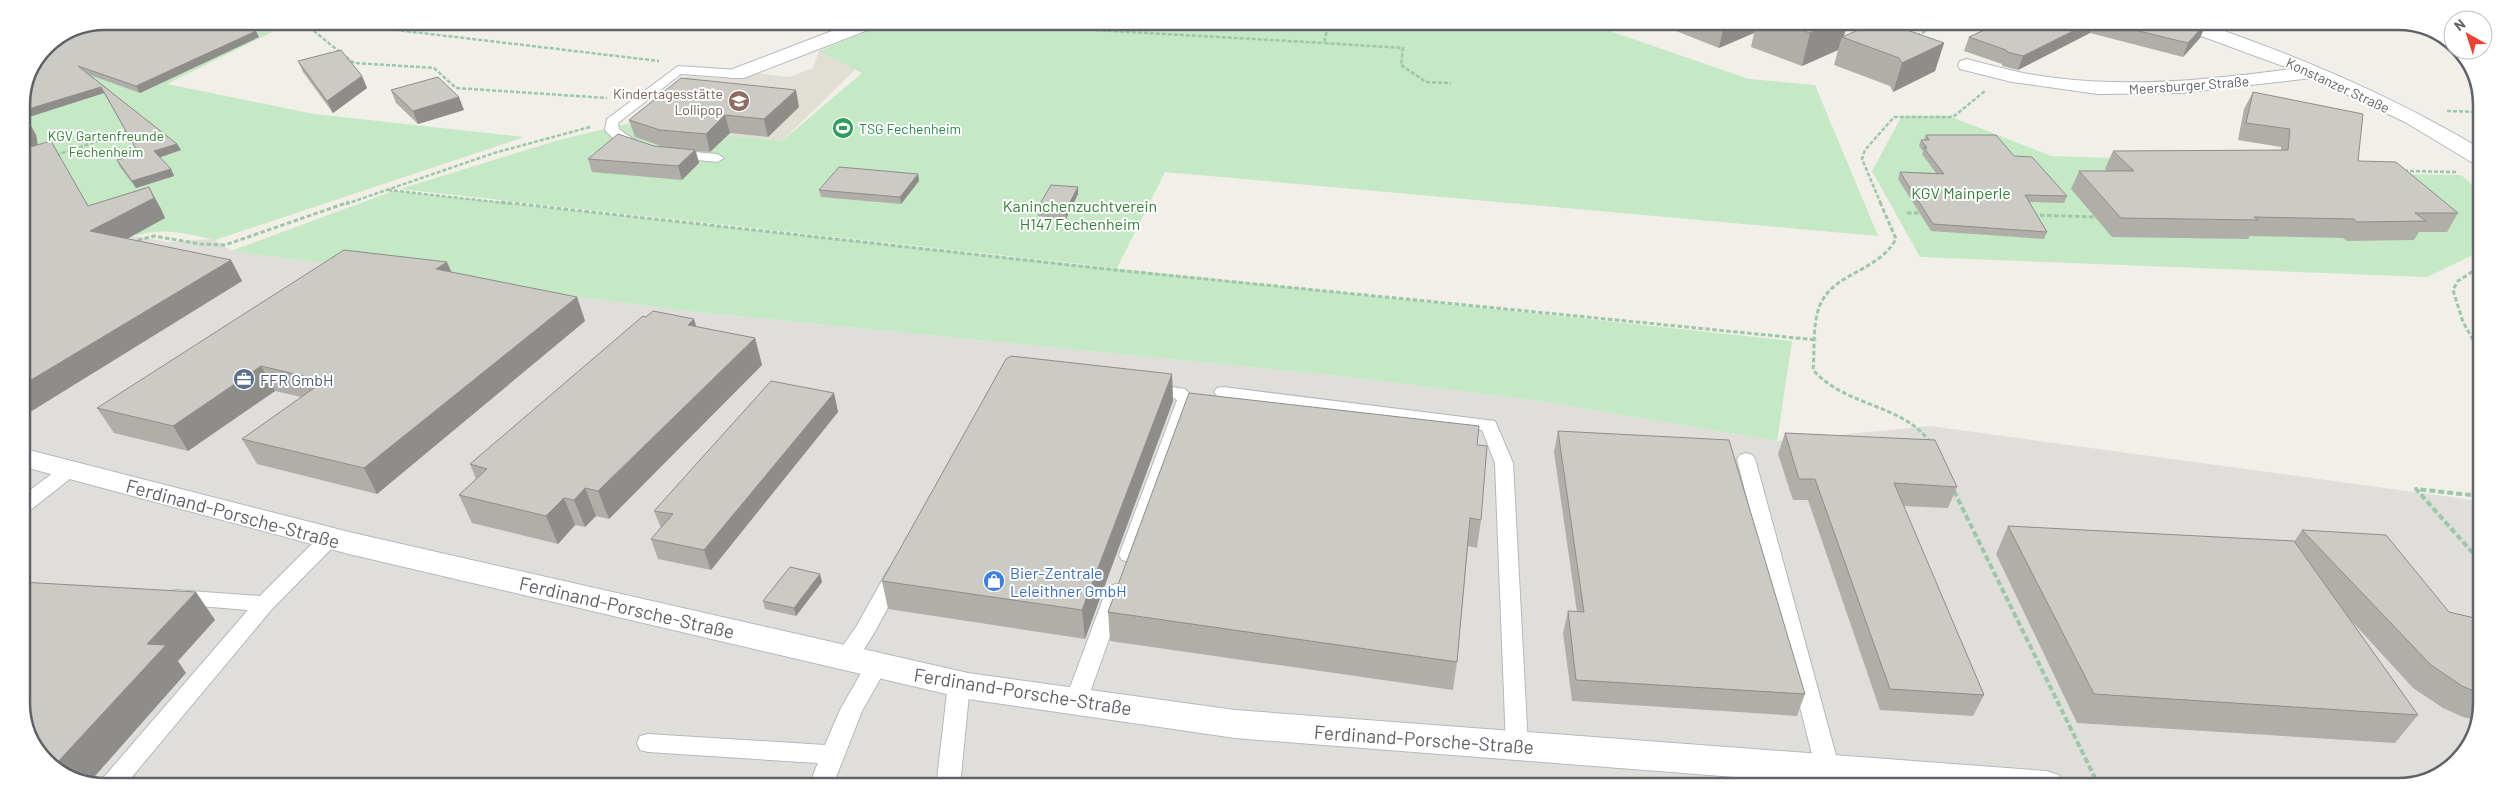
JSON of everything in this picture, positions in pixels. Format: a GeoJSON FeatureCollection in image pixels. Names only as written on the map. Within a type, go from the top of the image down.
{"type":"FeatureCollection","features":[{"type":"Feature","properties":{"kind":"street"},"geometry":{"type":"LineString","coordinates":[[737,74],[852,30]]}},
{"type":"Feature","properties":{"kind":"street","name":"Konstanzer Straße"},"geometry":{"type":"LineString","coordinates":[[2204,30],[2265,52],[2312,72],[2412,119],[2473,153]]}},
{"type":"Feature","properties":{"kind":"street","name":"Meersburger Straße"},"geometry":{"type":"LineString","coordinates":[[1967,65],[2004,76],[2080,88],[2137,90],[2200,86],[2312,72]]}},
{"type":"Feature","properties":{"kind":"street","name":"Ferdinand-Porsche-Straße"},"geometry":{"type":"LineString","coordinates":[[30,459],[330,538],[959,684],[1235,724],[1937,778]]}},
{"type":"Feature","properties":{"kind":"lane"},"geometry":{"type":"LineString","coordinates":[[648,150],[618,137],[612,130],[612,122],[678,70],[737,74]]}},
{"type":"Feature","properties":{"kind":"lane"},"geometry":{"type":"LineString","coordinates":[[664,153],[718,158]]}},
{"type":"Feature","properties":{"kind":"lane"},"geometry":{"type":"LineString","coordinates":[[1076,701],[1186,399],[1179,393],[1131,387]]}},
{"type":"Feature","properties":{"kind":"lane"},"geometry":{"type":"LineString","coordinates":[[1223,392],[1489,425],[1504,463],[1517,746]]}},
{"type":"Feature","properties":{"kind":"lane"},"geometry":{"type":"LineString","coordinates":[[1746,459],[1828,770]]}},
{"type":"Feature","properties":{"kind":"lane"},"geometry":{"type":"LineString","coordinates":[[30,500],[69,470]]}},
{"type":"Feature","properties":{"kind":"lane"},"geometry":{"type":"LineString","coordinates":[[117,778],[265,604],[330,538]]}},
{"type":"Feature","properties":{"kind":"lane"},"geometry":{"type":"LineString","coordinates":[[844,658],[863,633],[906,554]]}},
{"type":"Feature","properties":{"kind":"lane"},"geometry":{"type":"LineString","coordinates":[[158,595],[265,604]]}},
{"type":"Feature","properties":{"kind":"lane"},"geometry":{"type":"LineString","coordinates":[[824,778],[851,710],[877,665]]}},
{"type":"Feature","properties":{"kind":"lane"},"geometry":{"type":"LineString","coordinates":[[949,778],[959,684]]}},
{"type":"Feature","properties":{"kind":"lane"},"geometry":{"type":"LineString","coordinates":[[648,743],[833,756]]}},
{"type":"Feature","properties":{"kind":"path"},"geometry":{"type":"LineString","coordinates":[[312,30],[354,63],[434,68],[456,88],[640,100]]}},
{"type":"Feature","properties":{"kind":"path"},"geometry":{"type":"LineString","coordinates":[[397,30],[660,61]]}},
{"type":"Feature","properties":{"kind":"path"},"geometry":{"type":"LineString","coordinates":[[1091,30],[1403,48],[1401,65],[1426,82],[1451,83]]}},
{"type":"Feature","properties":{"kind":"path"},"geometry":{"type":"LineString","coordinates":[[1324,44],[1327,30]]}},
{"type":"Feature","properties":{"kind":"path"},"geometry":{"type":"LineString","coordinates":[[1910,40],[1927,30]]}},
{"type":"Feature","properties":{"kind":"path"},"geometry":{"type":"LineString","coordinates":[[1934,450],[1926,432],[1847,396],[1827,385],[1818,377],[1813,370],[1820,306],[1828,293],[1839,283],[1885,256],[1893,249],[1896,239],[1862,159],[1865,150],[1894,117],[1953,117],[2004,76]]}},
{"type":"Feature","properties":{"kind":"path"},"geometry":{"type":"LineString","coordinates":[[126,245],[143,235],[159,235],[214,247],[225,246],[494,153],[612,122]]}},
{"type":"Feature","properties":{"kind":"path"},"geometry":{"type":"LineString","coordinates":[[50,156],[130,130]]}},
{"type":"Feature","properties":{"kind":"path"},"geometry":{"type":"LineString","coordinates":[[2396,171],[2464,172]]}},
{"type":"Feature","properties":{"kind":"path"},"geometry":{"type":"LineString","coordinates":[[388,190],[1115,270],[1816,340]]}},
{"type":"Feature","properties":{"kind":"path"},"geometry":{"type":"LineString","coordinates":[[1906,213],[1926,213]]}},
{"type":"Feature","properties":{"kind":"path"},"geometry":{"type":"LineString","coordinates":[[2032,215],[2101,217]]}},
{"type":"Feature","properties":{"kind":"path"},"geometry":{"type":"LineString","coordinates":[[2473,271],[2458,280],[2453,290],[2463,322],[2473,340]]}},
{"type":"Feature","properties":{"kind":"path"},"geometry":{"type":"LineString","coordinates":[[1952,486],[2095,778]]}},
{"type":"Feature","properties":{"kind":"path"},"geometry":{"type":"LineString","coordinates":[[2473,495],[2416,489],[2473,553]]}},
{"type":"Feature","properties":{"kind":"shaded area","name":"Kindertagesstätte Lollipop"},"geometry":{"type":"Polygon","coordinates":[[[871,30],[945,30],[862,63],[782,141],[626,123],[687,76],[717,78],[755,73],[789,77],[813,68],[819,51],[871,30]]]}},
{"type":"Feature","properties":{"kind":"shaded area"},"geometry":{"type":"Polygon","coordinates":[[[30,216],[167,242],[213,239],[231,251],[686,311],[1349,377],[1540,401],[1777,441],[1930,426],[2473,500],[2473,703],[2470,723],[2460,745],[2444,763],[2422,774],[2408,777],[105,778],[85,775],[71,769],[33,724],[30,708],[30,216]]]}},
{"type":"Feature","properties":{"kind":"green space","name":"KGV Gartenfreunde Fechenheim"},"geometry":{"type":"Polygon","coordinates":[[[276,30],[167,84],[314,114],[524,137],[215,240],[167,231],[138,235],[30,216],[31,90],[43,63],[52,52],[63,43],[90,31],[276,30]]]}},
{"type":"Feature","properties":{"kind":"green space","name":"Kaninchenzuchtverein H147 Fechenheim"},"geometry":{"type":"Polygon","coordinates":[[[872,30],[1607,30],[1749,79],[1815,85],[1878,236],[1165,172],[1117,268],[400,189],[559,140],[626,124],[782,141],[862,73],[819,51],[872,30]]]}},
{"type":"Feature","properties":{"kind":"green space","name":"KGV Mainperle"},"geometry":{"type":"Polygon","coordinates":[[[1902,116],[1949,116],[2051,156],[2295,164],[2302,173],[2461,175],[2473,185],[2473,255],[2427,277],[1920,257],[1872,171],[1902,116]]]}},
{"type":"Feature","properties":{"kind":"green space"},"geometry":{"type":"Polygon","coordinates":[[[393,191],[1792,341],[1777,441],[1540,401],[1349,377],[686,311],[231,251],[393,191]]]}},
{"type":"Feature","properties":{"kind":"building"},"geometry":{"type":"Polygon","coordinates":[[[1801,30],[1818,30],[1810,33],[1801,30]]]}},
{"type":"Feature","properties":{"kind":"building"},"geometry":{"type":"Polygon","coordinates":[[[1858,30],[1907,30],[1944,43],[1902,63],[1899,58],[1842,37],[1858,30]]]}},
{"type":"Feature","properties":{"kind":"building"},"geometry":{"type":"Polygon","coordinates":[[[1984,30],[2075,30],[2023,56],[2007,52],[1969,37],[1984,30]]]}},
{"type":"Feature","properties":{"kind":"building"},"geometry":{"type":"Polygon","coordinates":[[[2135,30],[2200,30],[2188,43],[2135,30]]]}},
{"type":"Feature","properties":{"kind":"building"},"geometry":{"type":"Polygon","coordinates":[[[90,31],[256,31],[136,86],[78,66],[177,144],[154,151],[171,169],[132,181],[117,160],[139,154],[101,87],[30,108],[31,90],[43,63],[63,43],[90,31]]]}},
{"type":"Feature","properties":{"kind":"building"},"geometry":{"type":"Polygon","coordinates":[[[341,50],[362,76],[327,101],[298,61],[341,50]]]}},
{"type":"Feature","properties":{"kind":"building"},"geometry":{"type":"Polygon","coordinates":[[[438,77],[459,97],[413,111],[391,90],[438,77]]]}},
{"type":"Feature","properties":{"kind":"building"},"geometry":{"type":"Polygon","coordinates":[[[681,78],[796,90],[764,119],[725,115],[706,134],[660,130],[629,120],[681,78]]]}},
{"type":"Feature","properties":{"kind":"building"},"geometry":{"type":"Polygon","coordinates":[[[2253,92],[2363,114],[2358,161],[2396,162],[2458,213],[2415,213],[2426,221],[2357,222],[2354,219],[2254,217],[2258,220],[2121,218],[2079,171],[2134,171],[2113,151],[2288,150],[2290,129],[2246,123],[2253,92]]]}},
{"type":"Feature","properties":{"kind":"building"},"geometry":{"type":"Polygon","coordinates":[[[618,134],[654,146],[695,150],[678,166],[588,159],[618,134]]]}},
{"type":"Feature","properties":{"kind":"building"},"geometry":{"type":"Polygon","coordinates":[[[1926,135],[1996,135],[2014,156],[2032,157],[2067,196],[2025,195],[2047,232],[1933,224],[1900,172],[1944,174],[1924,148],[1927,148],[1921,140],[1929,140],[1926,135]]]}},
{"type":"Feature","properties":{"kind":"building"},"geometry":{"type":"Polygon","coordinates":[[[51,141],[88,206],[149,187],[154,198],[90,231],[231,260],[30,381],[30,147],[51,141]]]}},
{"type":"Feature","properties":{"kind":"building"},"geometry":{"type":"Polygon","coordinates":[[[839,167],[918,174],[900,197],[819,190],[839,167]]]}},
{"type":"Feature","properties":{"kind":"building"},"geometry":{"type":"Polygon","coordinates":[[[1051,185],[1078,187],[1065,212],[1037,209],[1051,185]]]}},
{"type":"Feature","properties":{"kind":"building"},"geometry":{"type":"Polygon","coordinates":[[[344,250],[447,262],[436,269],[577,297],[364,468],[242,439],[324,381],[261,366],[173,426],[97,408],[344,250]]]}},
{"type":"Feature","properties":{"kind":"building"},"geometry":{"type":"Polygon","coordinates":[[[653,311],[694,319],[688,325],[755,338],[598,491],[585,488],[574,500],[564,498],[546,516],[459,495],[487,469],[470,464],[643,316],[646,317],[653,311]]]}},
{"type":"Feature","properties":{"kind":"building"},"geometry":{"type":"Polygon","coordinates":[[[1011,356],[1172,374],[1082,610],[882,581],[1006,359],[1011,356]]]}},
{"type":"Feature","properties":{"kind":"building"},"geometry":{"type":"Polygon","coordinates":[[[771,381],[834,393],[704,550],[651,539],[673,514],[654,511],[771,381]]]}},
{"type":"Feature","properties":{"kind":"building"},"geometry":{"type":"Polygon","coordinates":[[[1189,393],[1479,426],[1477,445],[1487,446],[1481,520],[1470,518],[1457,662],[1108,612],[1189,393]]]}},
{"type":"Feature","properties":{"kind":"building"},"geometry":{"type":"Polygon","coordinates":[[[1558,431],[1729,440],[1805,694],[1576,680],[1568,611],[1584,612],[1558,431]]]}},
{"type":"Feature","properties":{"kind":"building"},"geometry":{"type":"Polygon","coordinates":[[[1785,433],[1935,440],[1957,487],[1894,483],[1984,695],[1890,689],[1815,479],[1799,479],[1785,433]]]}},
{"type":"Feature","properties":{"kind":"building"},"geometry":{"type":"Polygon","coordinates":[[[2008,526],[2294,541],[2418,715],[2094,694],[2008,526]]]}},
{"type":"Feature","properties":{"kind":"building"},"geometry":{"type":"Polygon","coordinates":[[[2302,530],[2386,535],[2449,612],[2473,618],[2473,691],[2462,686],[2431,665],[2302,530]]]}},
{"type":"Feature","properties":{"kind":"building"},"geometry":{"type":"Polygon","coordinates":[[[790,567],[820,574],[794,608],[763,601],[790,567]]]}},
{"type":"Feature","properties":{"kind":"building"},"geometry":{"type":"Polygon","coordinates":[[[30,583],[196,592],[147,644],[166,645],[58,761],[45,749],[36,732],[30,708],[30,583]]]}},
{"type":"Feature","properties":{"kind":"place","name":"Kindertagesstätte Lollipop"},"geometry":{"type":"Point","coordinates":[739,101]}},
{"type":"Feature","properties":{"kind":"place","name":"TSG Fechenheim"},"geometry":{"type":"Point","coordinates":[843,128]}},
{"type":"Feature","properties":{"kind":"place","name":"FFR GmbH"},"geometry":{"type":"Point","coordinates":[244,379]}},
{"type":"Feature","properties":{"kind":"place","name":"Bier-Zentrale Leleithner GmbH"},"geometry":{"type":"Point","coordinates":[994,581]}}]}
